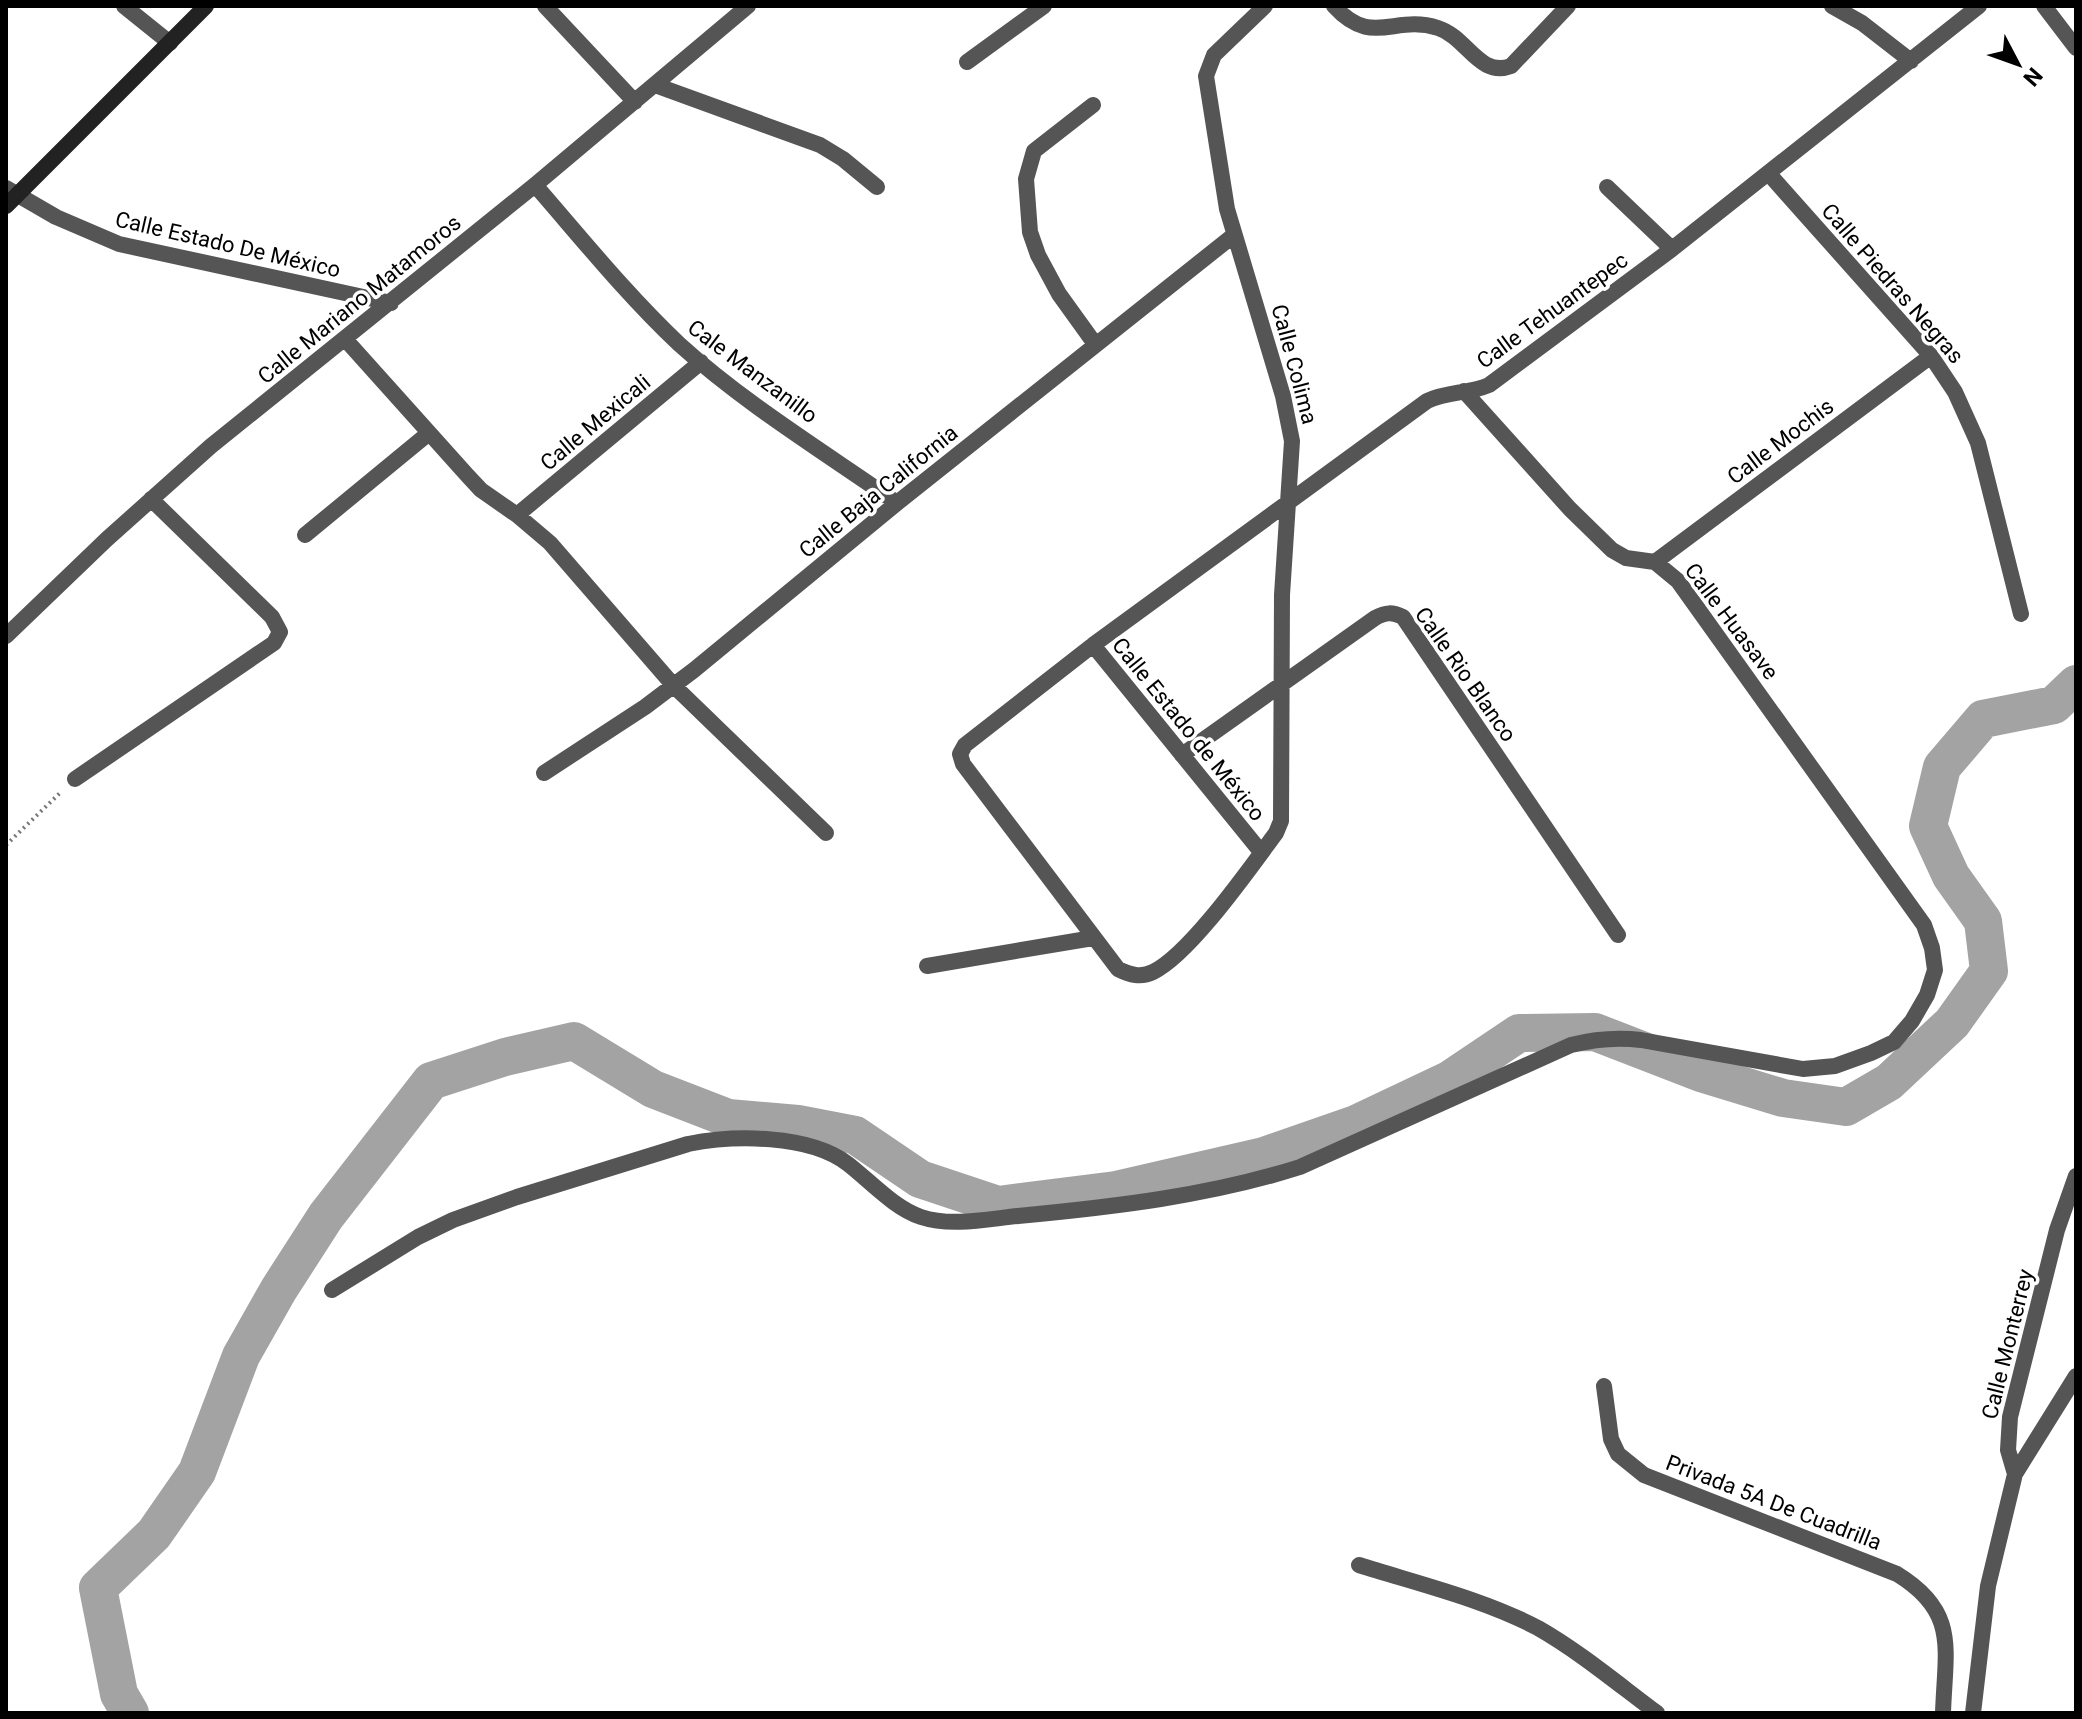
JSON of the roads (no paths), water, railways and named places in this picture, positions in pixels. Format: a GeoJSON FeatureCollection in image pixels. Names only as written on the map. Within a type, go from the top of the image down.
{"type":"FeatureCollection","features":[{"type":"Feature","properties":{"kind":"main road"},"geometry":{"type":"LineString","coordinates":[[10,196],[206,6]]}},
{"type":"Feature","properties":{"kind":"street"},"geometry":{"type":"LineString","coordinates":[[124,6],[170,43]]}},
{"type":"Feature","properties":{"kind":"street"},"geometry":{"type":"LineString","coordinates":[[545,6],[635,102]]}},
{"type":"Feature","properties":{"kind":"street","name":"Calle Mariano Matamoros"},"geometry":{"type":"LineString","coordinates":[[6,636],[211,446],[391,303],[748,6]]}},
{"type":"Feature","properties":{"kind":"street"},"geometry":{"type":"LineString","coordinates":[[967,62],[1044,6]]}},
{"type":"Feature","properties":{"kind":"street"},"geometry":{"type":"LineString","coordinates":[[1334,6],[1345,19],[1366,28],[1417,25],[1438,28],[1461,42],[1489,68],[1501,69],[1511,66],[1568,6]]}},
{"type":"Feature","properties":{"kind":"street"},"geometry":{"type":"LineString","coordinates":[[1832,6],[1862,23],[1911,61]]}},
{"type":"Feature","properties":{"kind":"street","name":"Calle Tehuantepec"},"geometry":{"type":"LineString","coordinates":[[1093,645],[1427,401],[1451,392],[1489,385],[1769,174],[1979,6]]}},
{"type":"Feature","properties":{"kind":"street"},"geometry":{"type":"LineString","coordinates":[[2044,6],[2076,48]]}},
{"type":"Feature","properties":{"kind":"street","name":"Calle Colima"},"geometry":{"type":"LineString","coordinates":[[1261,852],[1281,821],[1283,556],[1292,441],[1283,396],[1227,209],[1206,76],[1214,55],[1262,7]]}},
{"type":"Feature","properties":{"kind":"street"},"geometry":{"type":"LineString","coordinates":[[655,85],[820,145],[877,187]]}},
{"type":"Feature","properties":{"kind":"street"},"geometry":{"type":"LineString","coordinates":[[1093,105],[1034,151],[1026,179],[1030,232],[1038,255],[1059,294],[1095,344]]}},
{"type":"Feature","properties":{"kind":"street","name":"Calle Piedras Negras"},"geometry":{"type":"LineString","coordinates":[[1769,174],[1931,356],[1955,392],[1978,443],[2021,614]]}},
{"type":"Feature","properties":{"kind":"street","name":"Cale Manzanillo"},"geometry":{"type":"LineString","coordinates":[[535,185],[630,293],[701,362],[897,503]]}},
{"type":"Feature","properties":{"kind":"street"},"geometry":{"type":"LineString","coordinates":[[1607,187],[1672,249]]}},
{"type":"Feature","properties":{"kind":"street","name":"Calle Estado De México"},"geometry":{"type":"LineString","coordinates":[[10,196],[119,244],[391,303]]}},
{"type":"Feature","properties":{"kind":"street","name":"Calle Baja California"},"geometry":{"type":"LineString","coordinates":[[544,773],[674,686],[897,503],[1234,235]]}},
{"type":"Feature","properties":{"kind":"street"},"geometry":{"type":"LineString","coordinates":[[345,339],[481,490],[517,515],[568,561],[674,686],[826,833]]}},
{"type":"Feature","properties":{"kind":"street","name":"Calle Mochis"},"geometry":{"type":"LineString","coordinates":[[1655,562],[1931,356]]}},
{"type":"Feature","properties":{"kind":"street","name":"Calle Mexicali"},"geometry":{"type":"LineString","coordinates":[[517,515],[701,362]]}},
{"type":"Feature","properties":{"kind":"street","name":"Calle Huasave"},"geometry":{"type":"LineString","coordinates":[[332,1290],[418,1237],[485,1208],[688,1144],[717,1138],[772,1140],[830,1153],[845,1161],[906,1210],[921,1217],[960,1222],[1108,1208],[1261,1179],[1300,1167],[1571,1045],[1595,1039],[1619,1037],[1641,1040],[1803,1069],[1835,1066],[1894,1042],[1912,1021],[1927,995],[1935,970],[1924,925],[1678,581],[1655,562],[1626,558],[1612,550],[1560,499],[1464,391]]}},
{"type":"Feature","properties":{"kind":"street"},"geometry":{"type":"LineString","coordinates":[[305,535],[429,433]]}},
{"type":"Feature","properties":{"kind":"street"},"geometry":{"type":"LineString","coordinates":[[75,779],[274,643],[280,632],[272,617],[151,499]]}},
{"type":"Feature","properties":{"kind":"street","name":"Calle Rio Blanco"},"geometry":{"type":"LineString","coordinates":[[1182,755],[1384,613],[1403,617],[1618,935]]}},
{"type":"Feature","properties":{"kind":"street","name":"Calle Estado de México"},"geometry":{"type":"LineString","coordinates":[[1093,645],[1182,755],[1261,852],[1203,927],[1166,963],[1152,973],[1138,976],[1118,969],[1093,938],[963,764],[960,754],[974,736],[1093,645]]}},
{"type":"Feature","properties":{"kind":"street"},"geometry":{"type":"LineString","coordinates":[[927,966],[1093,938]]}},
{"type":"Feature","properties":{"kind":"street","name":"Calle Monterrey"},"geometry":{"type":"LineString","coordinates":[[1973,1713],[1988,1586],[2015,1474],[2008,1450],[2010,1417],[2057,1230],[2076,1176]]}},
{"type":"Feature","properties":{"kind":"street"},"geometry":{"type":"LineString","coordinates":[[2015,1474],[2076,1376]]}},
{"type":"Feature","properties":{"kind":"street","name":"Privada 5A De Cuadrilla"},"geometry":{"type":"LineString","coordinates":[[1604,1386],[1611,1439],[1618,1454],[1644,1475],[1897,1574],[1917,1587],[1933,1604],[1943,1622],[1943,1713]]}},
{"type":"Feature","properties":{"kind":"street"},"geometry":{"type":"LineString","coordinates":[[1359,1565],[1493,1609],[1535,1627],[1563,1643],[1657,1713]]}},
{"type":"Feature","properties":{"kind":"waterway"},"geometry":{"type":"LineString","coordinates":[[130,1713],[119,1694],[98,1588],[154,1534],[197,1472],[241,1356],[279,1289],[326,1216],[431,1081],[505,1057],[574,1041],[653,1089],[728,1118],[798,1124],[855,1135],[920,1179],[998,1205],[1116,1190],[1264,1156],[1356,1124],[1449,1080],[1519,1033],[1595,1032],[1701,1073],[1783,1098],[1846,1107],[1889,1082],[1952,1023],[1989,971],[1983,921],[1951,876],[1928,826],[1942,767],[1983,719],[2054,705],[2076,684]]}}]}
